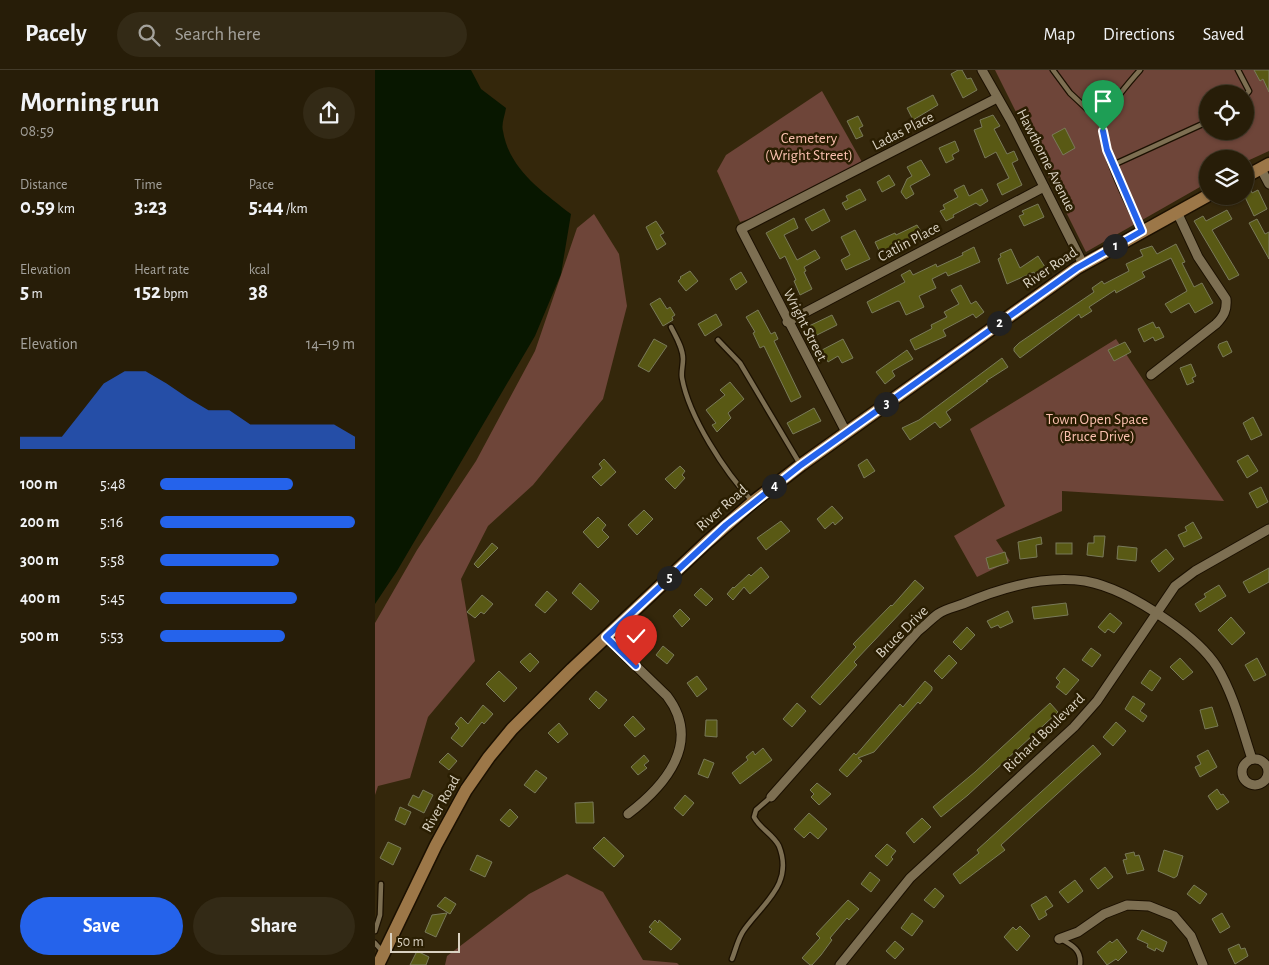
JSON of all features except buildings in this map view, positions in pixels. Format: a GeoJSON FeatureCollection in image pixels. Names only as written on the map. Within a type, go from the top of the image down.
{"type":"FeatureCollection","features":[{"type":"Feature","properties":{"kind":"main road"},"geometry":{"type":"LineString","coordinates":[[1254,172],[1265,166]]}},
{"type":"Feature","properties":{"kind":"main road","name":"River Road"},"geometry":{"type":"LineString","coordinates":[[378,965],[379,948],[437,845],[465,790],[512,730],[606,637],[753,502],[801,465],[1083,264],[1199,200]]}},
{"type":"Feature","properties":{"kind":"street","name":"Hawthorne Avenue"},"geometry":{"type":"LineString","coordinates":[[982,70],[1011,121],[1083,264]]}},
{"type":"Feature","properties":{"kind":"street","name":"Ladas Place"},"geometry":{"type":"LineString","coordinates":[[741,229],[997,98]]}},
{"type":"Feature","properties":{"kind":"street"},"geometry":{"type":"LineString","coordinates":[[1265,166],[1269,184]]}},
{"type":"Feature","properties":{"kind":"street","name":"Catlin Place"},"geometry":{"type":"LineString","coordinates":[[787,322],[1044,187]]}},
{"type":"Feature","properties":{"kind":"street"},"geometry":{"type":"LineString","coordinates":[[1151,375],[1223,318],[1227,308],[1226,300],[1198,257],[1177,212]]}},
{"type":"Feature","properties":{"kind":"street","name":"Wright Street"},"geometry":{"type":"LineString","coordinates":[[741,229],[787,322],[846,432]]}},
{"type":"Feature","properties":{"kind":"street","name":"Richard Boulevard"},"geometry":{"type":"LineString","coordinates":[[840,965],[910,878],[1075,727],[1097,701],[1175,586],[1195,571],[1269,529]]}},
{"type":"Feature","properties":{"kind":"street","name":"Bruce Drive"},"geometry":{"type":"LineString","coordinates":[[771,797],[918,631],[939,613],[981,596],[1018,585],[1057,580],[1085,581],[1114,590],[1157,613],[1183,631],[1216,666],[1228,689],[1252,759]]}},
{"type":"Feature","properties":{"kind":"street"},"geometry":{"type":"LineString","coordinates":[[606,637],[667,696],[673,704],[681,729],[681,746],[669,772],[648,799],[628,814]]}},
{"type":"Feature","properties":{"kind":"street"},"geometry":{"type":"LineString","coordinates":[[1059,938],[1078,932],[1104,914],[1127,905],[1149,906],[1174,916],[1191,936],[1203,965]]}},
{"type":"Feature","properties":{"kind":"lane"},"geometry":{"type":"LineString","coordinates":[[1053,70],[1070,93],[1103,124]]}},
{"type":"Feature","properties":{"kind":"lane"},"geometry":{"type":"LineString","coordinates":[[1140,70],[1103,124],[1104,141],[1142,231]]}},
{"type":"Feature","properties":{"kind":"lane"},"geometry":{"type":"LineString","coordinates":[[1238,70],[1246,85]]}},
{"type":"Feature","properties":{"kind":"lane"},"geometry":{"type":"LineString","coordinates":[[1113,165],[1199,126]]}},
{"type":"Feature","properties":{"kind":"lane"},"geometry":{"type":"LineString","coordinates":[[671,327],[682,350],[682,378],[696,418],[737,485],[753,502]]}},
{"type":"Feature","properties":{"kind":"lane"},"geometry":{"type":"LineString","coordinates":[[718,340],[740,364],[801,465]]}},
{"type":"Feature","properties":{"kind":"lane"},"geometry":{"type":"LineString","coordinates":[[732,958],[742,933],[783,878],[783,860],[778,844],[775,838],[755,817],[756,810],[771,797]]}},
{"type":"Feature","properties":{"kind":"lane"},"geometry":{"type":"LineString","coordinates":[[375,932],[381,915],[381,884]]}},
{"type":"Feature","properties":{"kind":"lane"},"geometry":{"type":"LineString","coordinates":[[1059,938],[1074,946],[1079,952],[1080,965]]}},
{"type":"Feature","properties":{"kind":"green space"},"geometry":{"type":"Polygon","coordinates":[[[995,70],[1269,70],[1269,151],[1254,158],[1254,150],[1199,150],[1199,188],[1086,252],[995,70]]]}},
{"type":"Feature","properties":{"kind":"green space","name":"Cemetery (Wright Street)"},"geometry":{"type":"Polygon","coordinates":[[[822,91],[862,162],[758,216],[740,222],[717,171],[726,155],[822,91]]]}},
{"type":"Feature","properties":{"kind":"green space"},"geometry":{"type":"Polygon","coordinates":[[[594,214],[619,254],[627,306],[603,399],[533,485],[488,526],[461,579],[475,661],[428,717],[410,778],[378,786],[375,795],[375,623],[417,550],[476,461],[535,351],[577,228],[594,214]]]}},
{"type":"Feature","properties":{"kind":"green space","name":"Town Open Space (Bruce Drive)"},"geometry":{"type":"Polygon","coordinates":[[[1116,339],[1224,501],[1062,491],[1062,511],[996,540],[1010,561],[977,577],[954,536],[1005,506],[970,429],[1116,339]]]}},
{"type":"Feature","properties":{"kind":"green space"},"geometry":{"type":"Polygon","coordinates":[[[567,874],[603,892],[643,960],[677,963],[679,965],[445,965],[447,956],[529,894],[567,874]]]}},
{"type":"Feature","properties":{"kind":"shaded area"},"geometry":{"type":"Polygon","coordinates":[[[375,70],[471,70],[481,89],[506,108],[503,131],[506,145],[512,157],[529,179],[571,214],[561,274],[535,336],[397,571],[375,604],[375,70]]]}},
{"type":"Feature","properties":{"kind":"route"},"geometry":{"type":"LineString","coordinates":[[636,666],[606,637],[706,543],[753,502],[846,432],[1077,268],[1142,231],[1118,179],[1104,141],[1103,131]]}}]}
